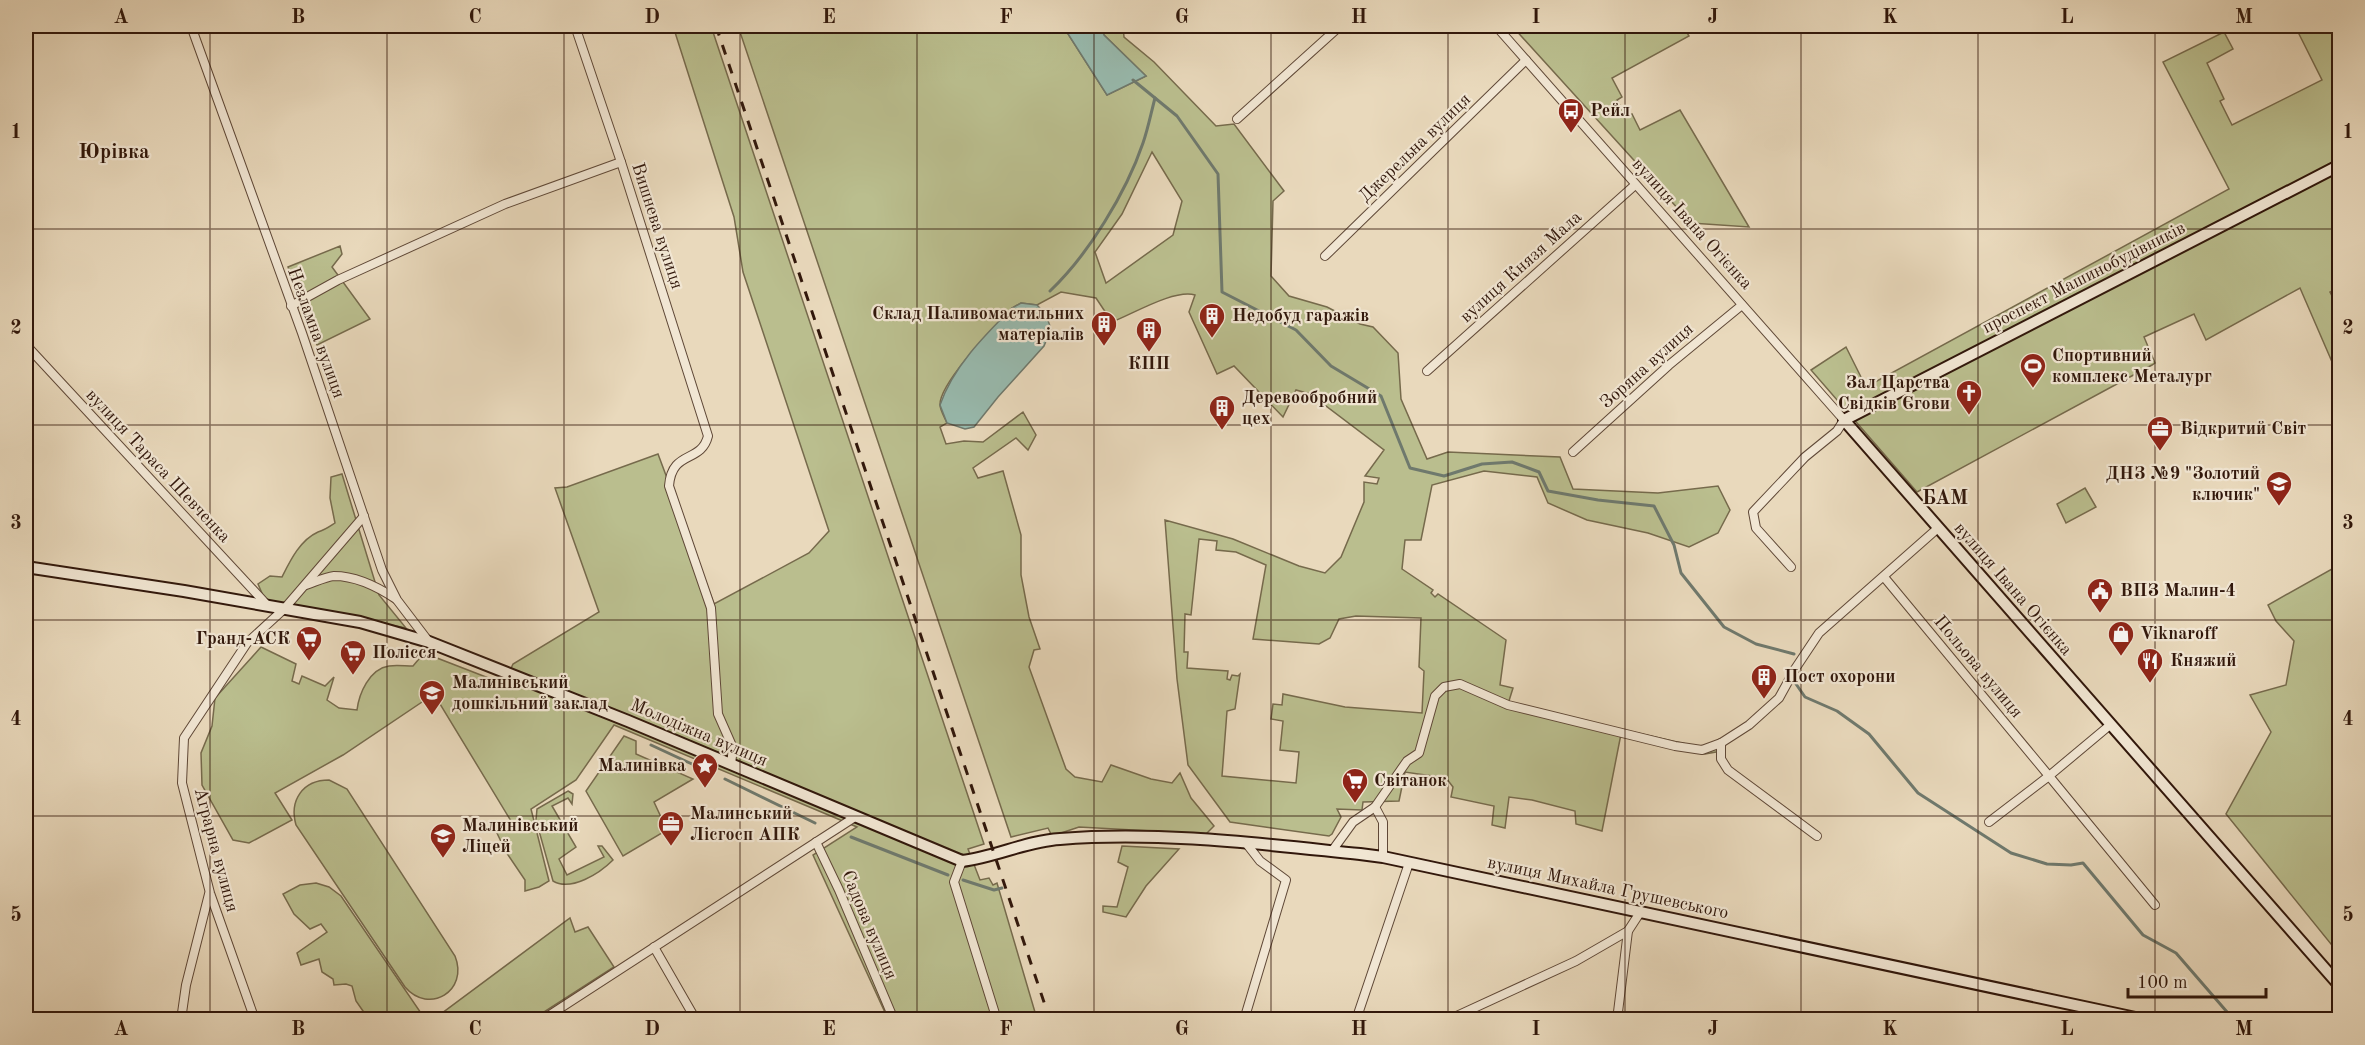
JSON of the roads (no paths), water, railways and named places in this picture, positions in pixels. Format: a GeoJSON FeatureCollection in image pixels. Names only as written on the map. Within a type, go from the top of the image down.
{"type":"FeatureCollection","features":[{"type":"Feature","properties":{"kind":"street","name":"Незламна вулиця"},"geometry":{"type":"LineString","coordinates":[[190,26],[291,306],[382,570],[397,600],[429,642]]}},
{"type":"Feature","properties":{"kind":"street","name":"Вишнева вулиця"},"geometry":{"type":"LineString","coordinates":[[575,26],[708,436],[700,451],[676,464],[670,473],[669,486],[711,608],[718,714],[733,748],[731,764]]}},
{"type":"Feature","properties":{"kind":"street"},"geometry":{"type":"LineString","coordinates":[[1237,119],[1340,26]]}},
{"type":"Feature","properties":{"kind":"street","name":"вулиця Івана Огієнка"},"geometry":{"type":"LineString","coordinates":[[1496,26],[1844,420],[2315,960]]}},
{"type":"Feature","properties":{"kind":"street","name":"Джерельна вулиця"},"geometry":{"type":"LineString","coordinates":[[1325,256],[1526,60]]}},
{"type":"Feature","properties":{"kind":"street"},"geometry":{"type":"LineString","coordinates":[[291,306],[338,280],[505,204],[621,162]]}},
{"type":"Feature","properties":{"kind":"street","name":"проспект Машинобудівників"},"geometry":{"type":"LineString","coordinates":[[1844,420],[2340,165]]}},
{"type":"Feature","properties":{"kind":"street","name":"вулиця Князя Мала"},"geometry":{"type":"LineString","coordinates":[[1427,371],[1635,184]]}},
{"type":"Feature","properties":{"kind":"street","name":"Зоряна вулиця"},"geometry":{"type":"LineString","coordinates":[[1573,452],[1669,364],[1742,305]]}},
{"type":"Feature","properties":{"kind":"street","name":"вулиця Тараса Шевченка"},"geometry":{"type":"LineString","coordinates":[[26,345],[268,606]]}},
{"type":"Feature","properties":{"kind":"street"},"geometry":{"type":"LineString","coordinates":[[1791,567],[1756,528],[1753,512],[1805,457],[1837,430],[1844,420]]}},
{"type":"Feature","properties":{"kind":"street","name":"Аграрна вулиця"},"geometry":{"type":"LineString","coordinates":[[255,1020],[210,893],[182,783],[184,738],[247,643],[284,609],[364,516]]}},
{"type":"Feature","properties":{"kind":"street"},"geometry":{"type":"LineString","coordinates":[[1332,851],[1353,822],[1375,807],[1407,761],[1419,753],[1435,696],[1444,687],[1460,684],[1508,705],[1675,746],[1702,750],[1720,743],[1749,725],[1779,698],[1795,669],[1820,633],[1938,528]]}},
{"type":"Feature","properties":{"kind":"street","name":"Молодіжна вулиця"},"geometry":{"type":"LineString","coordinates":[[26,567],[360,622],[429,642],[628,721],[962,861]]}},
{"type":"Feature","properties":{"kind":"street"},"geometry":{"type":"LineString","coordinates":[[305,585],[332,576],[356,579],[382,590],[397,600]]}},
{"type":"Feature","properties":{"kind":"street","name":"Польова вулиця"},"geometry":{"type":"LineString","coordinates":[[1884,577],[2155,905]]}},
{"type":"Feature","properties":{"kind":"street"},"geometry":{"type":"LineString","coordinates":[[1989,822],[2110,726]]}},
{"type":"Feature","properties":{"kind":"street"},"geometry":{"type":"LineString","coordinates":[[1720,743],[1721,759],[1728,770],[1817,836]]}},
{"type":"Feature","properties":{"kind":"street"},"geometry":{"type":"LineString","coordinates":[[1375,807],[1383,822],[1383,856]]}},
{"type":"Feature","properties":{"kind":"street"},"geometry":{"type":"LineString","coordinates":[[542,1020],[855,817]]}},
{"type":"Feature","properties":{"kind":"street","name":"вулиця Михайла Грушевського"},"geometry":{"type":"LineString","coordinates":[[962,861],[994,855],[1029,843],[1059,838],[1166,836],[1383,856],[2145,1020]]}},
{"type":"Feature","properties":{"kind":"street","name":"Садова вулиця"},"geometry":{"type":"LineString","coordinates":[[816,842],[839,890],[894,1020]]}},
{"type":"Feature","properties":{"kind":"street"},"geometry":{"type":"LineString","coordinates":[[1244,1020],[1286,880],[1260,861],[1246,843]]}},
{"type":"Feature","properties":{"kind":"street"},"geometry":{"type":"LineString","coordinates":[[962,861],[954,882],[998,1020]]}},
{"type":"Feature","properties":{"kind":"street"},"geometry":{"type":"LineString","coordinates":[[1356,1020],[1409,863]]}},
{"type":"Feature","properties":{"kind":"street"},"geometry":{"type":"LineString","coordinates":[[181,1020],[186,985],[210,893]]}},
{"type":"Feature","properties":{"kind":"street"},"geometry":{"type":"LineString","coordinates":[[1617,1020],[1628,931],[1641,911]]}},
{"type":"Feature","properties":{"kind":"street"},"geometry":{"type":"LineString","coordinates":[[1448,1020],[1576,961],[1628,931]]}},
{"type":"Feature","properties":{"kind":"street"},"geometry":{"type":"LineString","coordinates":[[654,947],[696,1020]]}},
{"type":"Feature","properties":{"kind":"street"},"geometry":{"type":"LineString","coordinates":[[2315,960],[2340,979]]}},
{"type":"Feature","properties":{"kind":"street"},"geometry":{"type":"LineString","coordinates":[[2315,960],[2340,986]]}},
{"type":"Feature","properties":{"kind":"water"},"geometry":{"type":"Polygon","coordinates":[[[1063,26],[1101,26],[1104,35],[1146,76],[1107,95],[1063,26]]]}},
{"type":"Feature","properties":{"kind":"water"},"geometry":{"type":"Polygon","coordinates":[[[1021,303],[1037,305],[1046,315],[1051,329],[1044,346],[974,427],[965,429],[947,423],[940,405],[961,365],[980,341],[1012,308],[1021,303]]]}},
{"type":"Feature","properties":{"kind":"waterway"},"geometry":{"type":"LineString","coordinates":[[1133,80],[1177,116],[1218,174],[1222,292],[1296,330],[1331,366],[1381,396],[1410,468],[1444,476],[1482,464],[1512,462],[1539,472],[1548,491],[1598,500],[1654,506],[1674,545],[1681,573],[1724,627],[1756,644],[1794,654]]}},
{"type":"Feature","properties":{"kind":"waterway"},"geometry":{"type":"LineString","coordinates":[[1050,291],[1092,242],[1127,182],[1143,143],[1155,98]]}},
{"type":"Feature","properties":{"kind":"waterway"},"geometry":{"type":"LineString","coordinates":[[1801,673],[1796,684],[1805,697],[1837,711],[1869,734],[1918,793],[2011,853],[2047,864],[2083,863],[2143,935],[2176,953],[2234,1020]]}},
{"type":"Feature","properties":{"kind":"waterway"},"geometry":{"type":"LineString","coordinates":[[651,745],[692,764]]}},
{"type":"Feature","properties":{"kind":"waterway"},"geometry":{"type":"LineString","coordinates":[[725,779],[815,823]]}},
{"type":"Feature","properties":{"kind":"waterway"},"geometry":{"type":"LineString","coordinates":[[851,837],[948,875]]}},
{"type":"Feature","properties":{"kind":"waterway"},"geometry":{"type":"LineString","coordinates":[[963,880],[994,890],[1002,888]]}},
{"type":"Feature","properties":{"kind":"railway"},"geometry":{"type":"LineString","coordinates":[[716,26],[1050,1020]]}},
{"type":"Feature","properties":{"kind":"place","name":"Рейл"},"geometry":{"type":"Point","coordinates":[1571,134]}},
{"type":"Feature","properties":{"kind":"place","name":"Недобуд гаражів"},"geometry":{"type":"Point","coordinates":[1212,339]}},
{"type":"Feature","properties":{"kind":"place","name":"Склад Паливомастильних матеріалів"},"geometry":{"type":"Point","coordinates":[1104,347]}},
{"type":"Feature","properties":{"kind":"place","name":"КПП"},"geometry":{"type":"Point","coordinates":[1149,353]}},
{"type":"Feature","properties":{"kind":"place","name":"Спортивний комплекс Металург"},"geometry":{"type":"Point","coordinates":[2033,389]}},
{"type":"Feature","properties":{"kind":"place","name":"Зал Царства Свідків Єгови"},"geometry":{"type":"Point","coordinates":[1969,416]}},
{"type":"Feature","properties":{"kind":"place","name":"Деревообробний цех"},"geometry":{"type":"Point","coordinates":[1222,431]}},
{"type":"Feature","properties":{"kind":"place","name":"Відкритий Світ"},"geometry":{"type":"Point","coordinates":[2160,452]}},
{"type":"Feature","properties":{"kind":"place","name":"ДНЗ №9 \"Золотий ключик\""},"geometry":{"type":"Point","coordinates":[2279,507]}},
{"type":"Feature","properties":{"kind":"place","name":"ВПЗ Малин-4"},"geometry":{"type":"Point","coordinates":[2100,614]}},
{"type":"Feature","properties":{"kind":"place","name":"Viknaroff"},"geometry":{"type":"Point","coordinates":[2121,657]}},
{"type":"Feature","properties":{"kind":"place","name":"Гранд-АСК"},"geometry":{"type":"Point","coordinates":[309,662]}},
{"type":"Feature","properties":{"kind":"place","name":"Полісся"},"geometry":{"type":"Point","coordinates":[353,676]}},
{"type":"Feature","properties":{"kind":"place","name":"Княжий"},"geometry":{"type":"Point","coordinates":[2150,684]}},
{"type":"Feature","properties":{"kind":"place","name":"Пост охорони"},"geometry":{"type":"Point","coordinates":[1764,700]}},
{"type":"Feature","properties":{"kind":"place","name":"Малинівський дошкільний заклад"},"geometry":{"type":"Point","coordinates":[432,716]}},
{"type":"Feature","properties":{"kind":"place","name":"Малинівка"},"geometry":{"type":"Point","coordinates":[705,789]}},
{"type":"Feature","properties":{"kind":"place","name":"Світанок"},"geometry":{"type":"Point","coordinates":[1355,804]}},
{"type":"Feature","properties":{"kind":"place","name":"Малинський Лісгосп АПК"},"geometry":{"type":"Point","coordinates":[671,847]}},
{"type":"Feature","properties":{"kind":"place","name":"Малинівський Ліцей"},"geometry":{"type":"Point","coordinates":[443,859]}},
{"type":"Feature","properties":{"kind":"district","name":"Юрівка"},"geometry":{"type":"Point","coordinates":[114,152]}},
{"type":"Feature","properties":{"kind":"district","name":"БАМ"},"geometry":{"type":"Point","coordinates":[1945,499]}}]}
